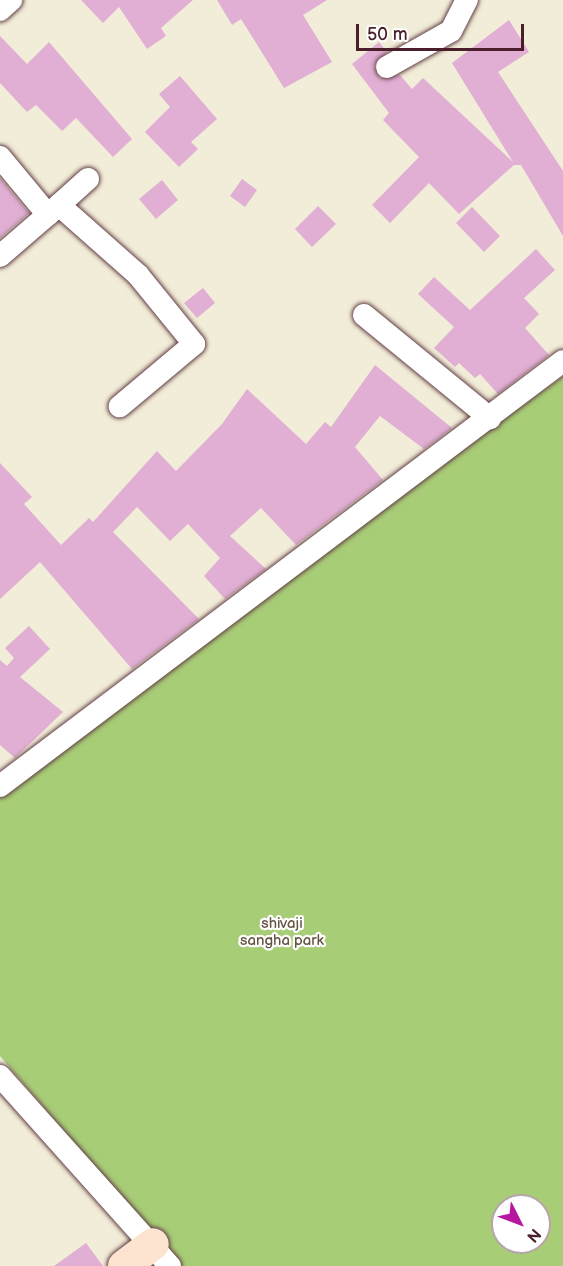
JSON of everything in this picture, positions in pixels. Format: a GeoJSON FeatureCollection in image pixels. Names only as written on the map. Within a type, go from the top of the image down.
{"type":"FeatureCollection","features":[{"type":"Feature","properties":{"kind":"street"},"geometry":{"type":"LineString","coordinates":[[0,10],[11,0]]}},
{"type":"Feature","properties":{"kind":"street"},"geometry":{"type":"LineString","coordinates":[[387,67],[451,31],[467,0]]}},
{"type":"Feature","properties":{"kind":"street"},"geometry":{"type":"LineString","coordinates":[[0,157],[54,210],[138,276],[194,344],[120,406]]}},
{"type":"Feature","properties":{"kind":"street"},"geometry":{"type":"LineString","coordinates":[[0,256],[87,179]]}},
{"type":"Feature","properties":{"kind":"street"},"geometry":{"type":"LineString","coordinates":[[364,315],[490,418]]}},
{"type":"Feature","properties":{"kind":"street"},"geometry":{"type":"LineString","coordinates":[[0,786],[563,361]]}},
{"type":"Feature","properties":{"kind":"street"},"geometry":{"type":"LineString","coordinates":[[0,1076],[162,1255],[124,1266]]}},
{"type":"Feature","properties":{"kind":"green space","name":"shivaji sangha park"},"geometry":{"type":"Polygon","coordinates":[[[563,376],[563,1266],[179,1266],[0,1056],[0,789],[563,376]]]}},
{"type":"Feature","properties":{"kind":"building"},"geometry":{"type":"Polygon","coordinates":[[[81,0],[193,0],[161,28],[166,36],[147,49],[119,7],[103,23],[81,0]]]}},
{"type":"Feature","properties":{"kind":"building"},"geometry":{"type":"Polygon","coordinates":[[[217,0],[327,0],[303,15],[332,62],[284,88],[241,19],[232,25],[217,0]]]}},
{"type":"Feature","properties":{"kind":"building"},"geometry":{"type":"Polygon","coordinates":[[[509,20],[529,52],[498,72],[563,171],[563,236],[521,165],[514,165],[459,214],[429,183],[390,223],[372,205],[419,157],[383,120],[389,113],[352,64],[379,42],[387,52],[374,66],[380,78],[400,75],[412,89],[423,78],[513,162],[452,63],[509,20]]]}},
{"type":"Feature","properties":{"kind":"building"},"geometry":{"type":"Polygon","coordinates":[[[0,36],[27,64],[49,42],[132,139],[113,157],[76,118],[62,131],[36,105],[27,112],[0,83],[0,36]]]}},
{"type":"Feature","properties":{"kind":"building"},"geometry":{"type":"Polygon","coordinates":[[[180,76],[217,119],[191,142],[198,149],[179,167],[145,132],[170,107],[159,94],[180,76]]]}},
{"type":"Feature","properties":{"kind":"building"},"geometry":{"type":"Polygon","coordinates":[[[0,178],[29,213],[0,238],[0,178]]]}},
{"type":"Feature","properties":{"kind":"building"},"geometry":{"type":"Polygon","coordinates":[[[242,179],[257,190],[245,207],[230,196],[242,179]]]}},
{"type":"Feature","properties":{"kind":"building"},"geometry":{"type":"Polygon","coordinates":[[[162,180],[178,200],[156,219],[139,199],[162,180]]]}},
{"type":"Feature","properties":{"kind":"building"},"geometry":{"type":"Polygon","coordinates":[[[318,206],[336,224],[312,247],[295,229],[318,206]]]}},
{"type":"Feature","properties":{"kind":"building"},"geometry":{"type":"Polygon","coordinates":[[[472,207],[500,236],[484,252],[456,223],[472,207]]]}},
{"type":"Feature","properties":{"kind":"building"},"geometry":{"type":"Polygon","coordinates":[[[536,249],[555,270],[524,298],[539,314],[525,328],[549,355],[498,394],[480,374],[475,378],[459,363],[455,367],[434,348],[454,327],[418,294],[434,277],[470,310],[536,249]]]}},
{"type":"Feature","properties":{"kind":"building"},"geometry":{"type":"Polygon","coordinates":[[[203,288],[215,303],[197,318],[184,303],[203,288]]]}},
{"type":"Feature","properties":{"kind":"building"},"geometry":{"type":"Polygon","coordinates":[[[375,365],[452,428],[424,449],[380,416],[355,447],[383,480],[296,545],[261,508],[230,536],[266,569],[225,599],[204,576],[220,558],[188,524],[170,541],[137,507],[113,532],[199,619],[132,669],[40,562],[0,599],[0,463],[32,497],[24,504],[61,545],[89,518],[93,522],[157,451],[176,471],[222,424],[247,389],[306,444],[325,422],[331,427],[375,365]]]}},
{"type":"Feature","properties":{"kind":"building"},"geometry":{"type":"Polygon","coordinates":[[[29,626],[50,649],[20,677],[63,712],[15,758],[0,745],[0,660],[7,666],[14,658],[5,648],[29,626]]]}},
{"type":"Feature","properties":{"kind":"building"},"geometry":{"type":"Polygon","coordinates":[[[86,1243],[103,1266],[54,1266],[86,1243]]]}}]}
